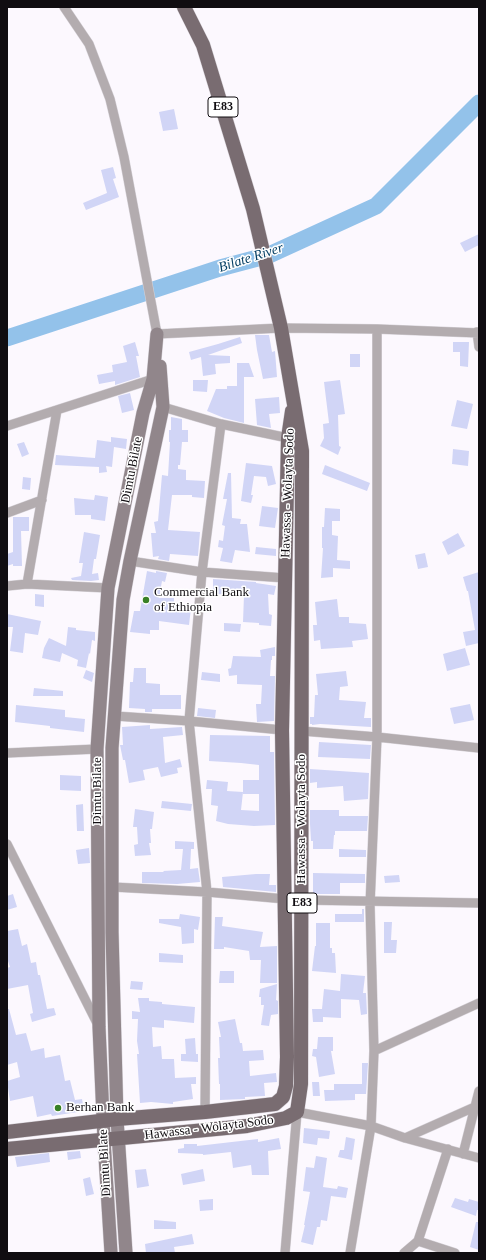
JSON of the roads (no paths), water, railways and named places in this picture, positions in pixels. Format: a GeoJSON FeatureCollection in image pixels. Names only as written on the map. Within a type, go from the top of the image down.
{"type":"FeatureCollection","features":[{"type":"Feature","properties":{"kind":"main road","name":"Hawassa - Wolayta Sodo"},"geometry":{"type":"LineString","coordinates":[[7,1149],[246,1126],[286,1118],[297,1112],[301,1084],[302,451],[281,328],[253,209],[203,46],[184,7]]}},
{"type":"Feature","properties":{"kind":"main road","name":"Dimtu Bilate"},"geometry":{"type":"LineString","coordinates":[[126,1253],[118,1138],[110,1120],[99,1026],[97,749],[108,588],[143,413],[153,379],[158,334]]}},
{"type":"Feature","properties":{"kind":"main road"},"geometry":{"type":"LineString","coordinates":[[110,1120],[113,887],[112,748],[123,600],[163,407],[158,334]]}},
{"type":"Feature","properties":{"kind":"main road","name":"Hawassa - Wolayta Sodo"},"geometry":{"type":"LineString","coordinates":[[7,1132],[110,1120],[205,1112],[275,1104],[283,1097],[286,1086],[287,1057],[282,730],[288,438],[293,401]]}},
{"type":"Feature","properties":{"kind":"main road"},"geometry":{"type":"LineString","coordinates":[[285,578],[302,579]]}},
{"type":"Feature","properties":{"kind":"main road"},"geometry":{"type":"LineString","coordinates":[[282,730],[302,731]]}},
{"type":"Feature","properties":{"kind":"main road"},"geometry":{"type":"LineString","coordinates":[[285,900],[302,900]]}},
{"type":"Feature","properties":{"kind":"main road"},"geometry":{"type":"LineString","coordinates":[[283,1097],[297,1112]]}},
{"type":"Feature","properties":{"kind":"main road","name":"Dimtu Bilate"},"geometry":{"type":"LineString","coordinates":[[110,1120],[104,1140],[111,1253]]}},
{"type":"Feature","properties":{"kind":"street"},"geometry":{"type":"LineString","coordinates":[[64,7],[89,44],[110,99],[124,157],[158,334],[281,328],[478,332],[479,347]]}},
{"type":"Feature","properties":{"kind":"street"},"geometry":{"type":"LineString","coordinates":[[350,1253],[371,1126],[374,1051],[370,901],[377,737],[377,329]]}},
{"type":"Feature","properties":{"kind":"street"},"geometry":{"type":"LineString","coordinates":[[7,426],[153,379]]}},
{"type":"Feature","properties":{"kind":"street"},"geometry":{"type":"LineString","coordinates":[[163,407],[221,424],[288,438]]}},
{"type":"Feature","properties":{"kind":"street"},"geometry":{"type":"LineString","coordinates":[[27,584],[57,410]]}},
{"type":"Feature","properties":{"kind":"street"},"geometry":{"type":"LineString","coordinates":[[205,1112],[207,892],[189,720],[202,572],[221,424]]}},
{"type":"Feature","properties":{"kind":"street"},"geometry":{"type":"LineString","coordinates":[[7,513],[42,500]]}},
{"type":"Feature","properties":{"kind":"street"},"geometry":{"type":"LineString","coordinates":[[130,561],[202,572],[285,578]]}},
{"type":"Feature","properties":{"kind":"street"},"geometry":{"type":"LineString","coordinates":[[7,586],[27,584],[108,588]]}},
{"type":"Feature","properties":{"kind":"street"},"geometry":{"type":"LineString","coordinates":[[115,716],[189,720],[282,730]]}},
{"type":"Feature","properties":{"kind":"street"},"geometry":{"type":"LineString","coordinates":[[302,731],[479,748]]}},
{"type":"Feature","properties":{"kind":"street"},"geometry":{"type":"LineString","coordinates":[[7,753],[97,749]]}},
{"type":"Feature","properties":{"kind":"street"},"geometry":{"type":"LineString","coordinates":[[7,844],[99,1026]]}},
{"type":"Feature","properties":{"kind":"street"},"geometry":{"type":"LineString","coordinates":[[113,887],[207,892],[285,900]]}},
{"type":"Feature","properties":{"kind":"street"},"geometry":{"type":"LineString","coordinates":[[302,900],[479,903]]}},
{"type":"Feature","properties":{"kind":"street"},"geometry":{"type":"LineString","coordinates":[[374,1051],[479,1003]]}},
{"type":"Feature","properties":{"kind":"street"},"geometry":{"type":"LineString","coordinates":[[463,1154],[477,1106],[479,1091]]}},
{"type":"Feature","properties":{"kind":"street"},"geometry":{"type":"LineString","coordinates":[[405,1138],[477,1106]]}},
{"type":"Feature","properties":{"kind":"street"},"geometry":{"type":"LineString","coordinates":[[285,1253],[297,1112],[371,1126],[405,1138],[479,1158]]}},
{"type":"Feature","properties":{"kind":"street"},"geometry":{"type":"LineString","coordinates":[[404,1253],[418,1241],[448,1149]]}},
{"type":"Feature","properties":{"kind":"street"},"geometry":{"type":"LineString","coordinates":[[418,1241],[455,1253]]}},
{"type":"Feature","properties":{"kind":"waterway","name":"Bilate River"},"geometry":{"type":"LineString","coordinates":[[7,338],[220,268],[269,255],[376,206],[479,103]]}},
{"type":"Feature","properties":{"kind":"place","name":"Commercial Bank of Ethiopia"},"geometry":{"type":"Point","coordinates":[146,600]}},
{"type":"Feature","properties":{"kind":"place","name":"Berhan Bank"},"geometry":{"type":"Point","coordinates":[58,1108]}}]}
